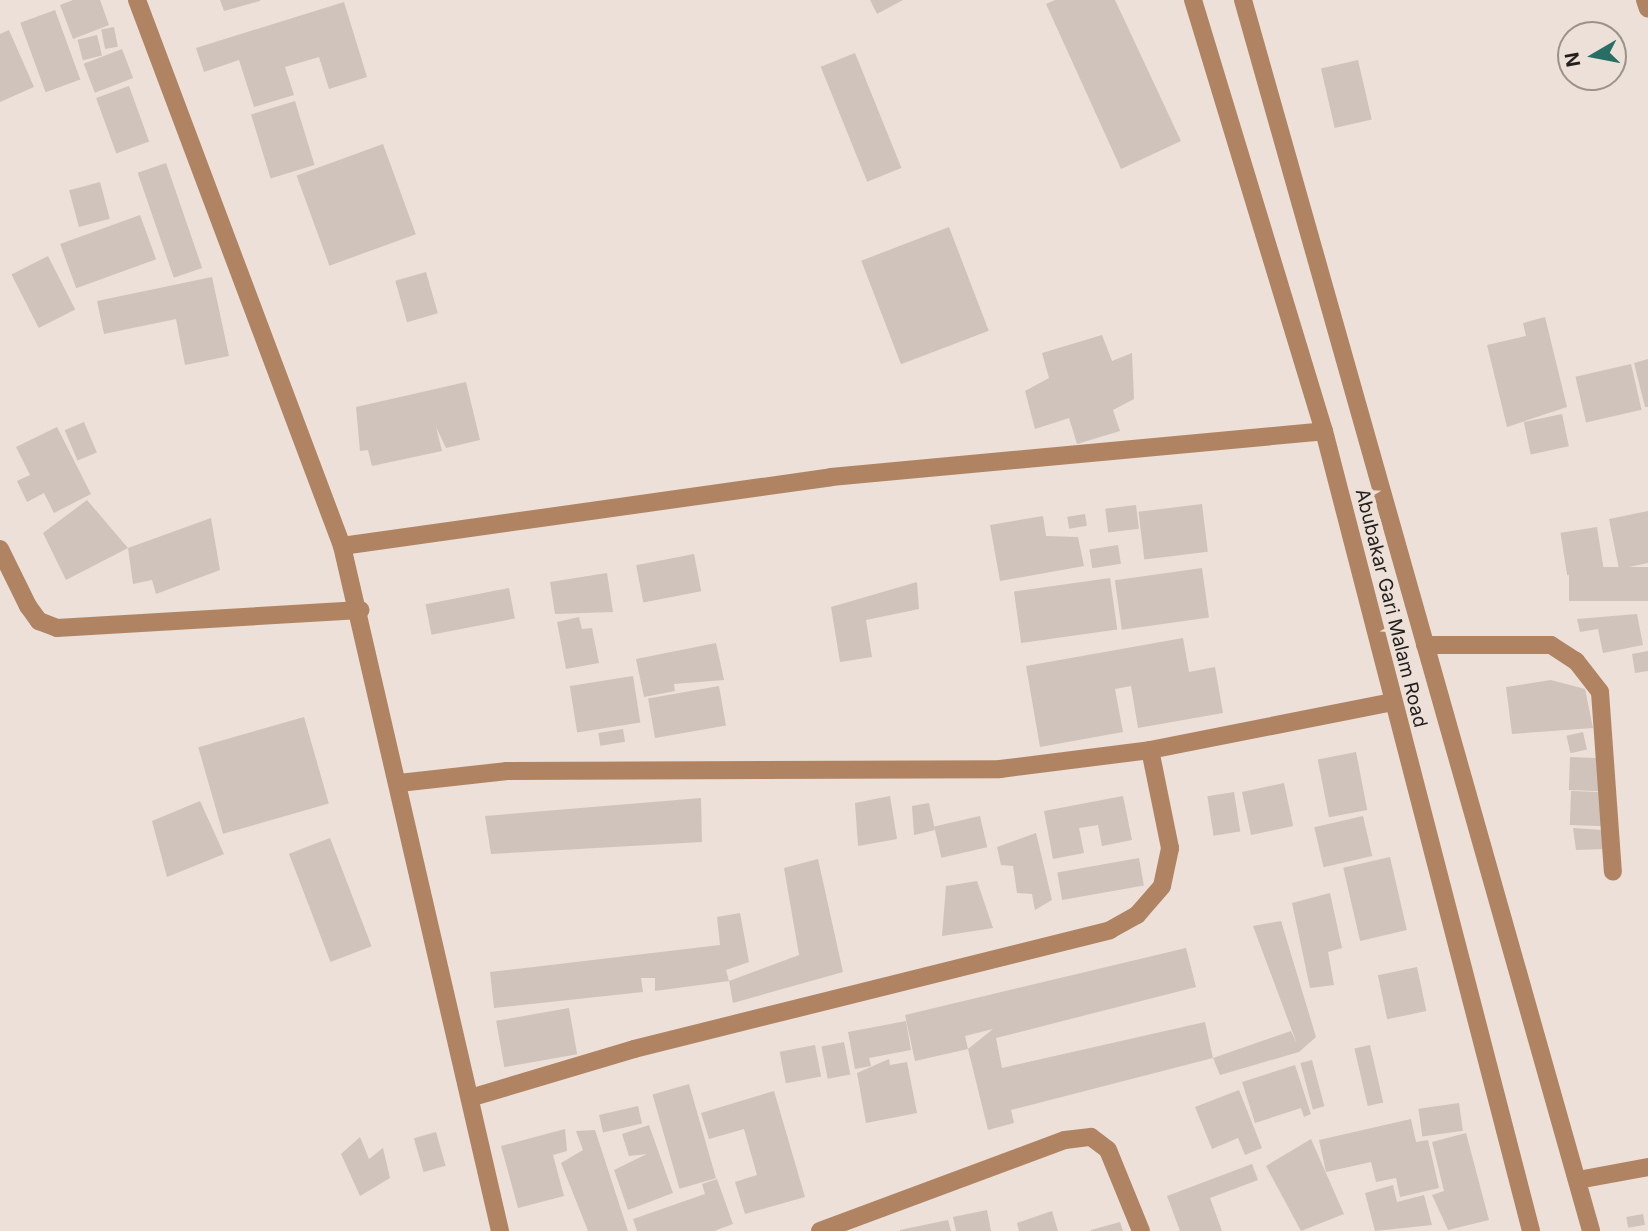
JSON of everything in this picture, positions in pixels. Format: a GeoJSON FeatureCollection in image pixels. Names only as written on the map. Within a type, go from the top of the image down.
{"type":"FeatureCollection","features":[{"type":"Feature","properties":{"kind":"street"},"geometry":{"type":"LineString","coordinates":[[137,0],[342,546],[360,610],[500,1231]]}},
{"type":"Feature","properties":{"kind":"street","name":"Abubakar Gari Malam Road"},"geometry":{"type":"LineString","coordinates":[[1193,0],[1324,431],[1531,1231]]}},
{"type":"Feature","properties":{"kind":"street"},"geometry":{"type":"LineString","coordinates":[[1243,0],[1591,1231]]}},
{"type":"Feature","properties":{"kind":"street"},"geometry":{"type":"LineString","coordinates":[[1645,0],[1648,9]]}},
{"type":"Feature","properties":{"kind":"street"},"geometry":{"type":"LineString","coordinates":[[342,546],[831,477],[1324,431]]}},
{"type":"Feature","properties":{"kind":"street"},"geometry":{"type":"LineString","coordinates":[[0,549],[39,621],[57,628],[360,610]]}},
{"type":"Feature","properties":{"kind":"street"},"geometry":{"type":"LineString","coordinates":[[1426,645],[1551,645],[1576,661],[1600,692],[1613,872]]}},
{"type":"Feature","properties":{"kind":"street"},"geometry":{"type":"LineString","coordinates":[[399,783],[508,771],[1000,769],[1150,750],[1393,702]]}},
{"type":"Feature","properties":{"kind":"street"},"geometry":{"type":"LineString","coordinates":[[470,1098],[634,1049],[1110,930],[1137,915],[1162,886],[1170,848],[1150,750]]}},
{"type":"Feature","properties":{"kind":"street"},"geometry":{"type":"LineString","coordinates":[[820,1231],[842,1227],[1065,1140],[1091,1138],[1108,1150],[1141,1231]]}},
{"type":"Feature","properties":{"kind":"street"},"geometry":{"type":"LineString","coordinates":[[1578,1180],[1648,1167]]}},
{"type":"Feature","properties":{"kind":"building"},"geometry":{"type":"Polygon","coordinates":[[[73,0],[100,0],[109,25],[73,39],[60,5],[73,0]]]}},
{"type":"Feature","properties":{"kind":"building"},"geometry":{"type":"Polygon","coordinates":[[[220,0],[260,0],[260,1],[224,11],[220,0]]]}},
{"type":"Feature","properties":{"kind":"building"},"geometry":{"type":"Polygon","coordinates":[[[870,0],[903,0],[877,14],[870,0]]]}},
{"type":"Feature","properties":{"kind":"building"},"geometry":{"type":"Polygon","coordinates":[[[1055,0],[1115,0],[1181,141],[1121,169],[1046,4],[1055,0]]]}},
{"type":"Feature","properties":{"kind":"building"},"geometry":{"type":"Polygon","coordinates":[[[344,2],[367,77],[329,89],[319,57],[285,67],[294,95],[254,107],[239,60],[204,72],[196,48],[344,2]]]}},
{"type":"Feature","properties":{"kind":"building"},"geometry":{"type":"Polygon","coordinates":[[[55,10],[80,80],[46,92],[20,23],[55,10]]]}},
{"type":"Feature","properties":{"kind":"building"},"geometry":{"type":"Polygon","coordinates":[[[114,27],[118,47],[105,49],[101,29],[114,27]]]}},
{"type":"Feature","properties":{"kind":"building"},"geometry":{"type":"Polygon","coordinates":[[[9,30],[34,87],[0,102],[0,34],[9,30]]]}},
{"type":"Feature","properties":{"kind":"building"},"geometry":{"type":"Polygon","coordinates":[[[97,35],[102,55],[83,60],[78,40],[97,35]]]}},
{"type":"Feature","properties":{"kind":"building"},"geometry":{"type":"Polygon","coordinates":[[[122,49],[133,78],[95,93],[84,64],[122,49]]]}},
{"type":"Feature","properties":{"kind":"building"},"geometry":{"type":"Polygon","coordinates":[[[855,53],[901,168],[867,182],[821,67],[855,53]]]}},
{"type":"Feature","properties":{"kind":"building"},"geometry":{"type":"Polygon","coordinates":[[[1358,60],[1372,119],[1335,128],[1321,69],[1358,60]]]}},
{"type":"Feature","properties":{"kind":"building"},"geometry":{"type":"Polygon","coordinates":[[[129,86],[149,141],[116,153],[96,98],[129,86]]]}},
{"type":"Feature","properties":{"kind":"building"},"geometry":{"type":"Polygon","coordinates":[[[295,101],[315,165],[271,179],[251,114],[295,101]]]}},
{"type":"Feature","properties":{"kind":"building"},"geometry":{"type":"Polygon","coordinates":[[[383,144],[416,234],[329,266],[297,175],[383,144]]]}},
{"type":"Feature","properties":{"kind":"building"},"geometry":{"type":"Polygon","coordinates":[[[166,163],[202,268],[174,278],[138,173],[166,163]]]}},
{"type":"Feature","properties":{"kind":"building"},"geometry":{"type":"Polygon","coordinates":[[[100,182],[110,219],[79,227],[69,190],[100,182]]]}},
{"type":"Feature","properties":{"kind":"building"},"geometry":{"type":"Polygon","coordinates":[[[140,215],[156,259],[76,288],[60,244],[140,215]]]}},
{"type":"Feature","properties":{"kind":"building"},"geometry":{"type":"Polygon","coordinates":[[[949,227],[989,331],[901,364],[861,261],[949,227]]]}},
{"type":"Feature","properties":{"kind":"building"},"geometry":{"type":"Polygon","coordinates":[[[48,256],[75,309],[39,328],[11,275],[48,256]]]}},
{"type":"Feature","properties":{"kind":"building"},"geometry":{"type":"Polygon","coordinates":[[[426,272],[438,313],[407,322],[395,281],[426,272]]]}},
{"type":"Feature","properties":{"kind":"building"},"geometry":{"type":"Polygon","coordinates":[[[212,277],[229,356],[185,365],[176,319],[104,334],[97,301],[212,277]]]}},
{"type":"Feature","properties":{"kind":"building"},"geometry":{"type":"Polygon","coordinates":[[[1545,317],[1567,407],[1507,427],[1487,345],[1526,336],[1523,323],[1545,317]]]}},
{"type":"Feature","properties":{"kind":"building"},"geometry":{"type":"Polygon","coordinates":[[[1102,335],[1112,361],[1132,353],[1134,399],[1113,410],[1120,431],[1077,444],[1069,418],[1035,429],[1025,391],[1049,378],[1042,353],[1102,335]]]}},
{"type":"Feature","properties":{"kind":"building"},"geometry":{"type":"Polygon","coordinates":[[[1648,359],[1648,407],[1645,407],[1634,363],[1648,359]]]}},
{"type":"Feature","properties":{"kind":"building"},"geometry":{"type":"Polygon","coordinates":[[[1631,364],[1642,410],[1586,423],[1575,377],[1631,364]]]}},
{"type":"Feature","properties":{"kind":"building"},"geometry":{"type":"Polygon","coordinates":[[[466,382],[480,440],[446,448],[436,427],[442,451],[372,466],[368,450],[360,451],[356,407],[466,382]]]}},
{"type":"Feature","properties":{"kind":"building"},"geometry":{"type":"Polygon","coordinates":[[[1562,414],[1569,446],[1531,454],[1524,422],[1562,414]]]}},
{"type":"Feature","properties":{"kind":"building"},"geometry":{"type":"Polygon","coordinates":[[[84,422],[97,452],[78,461],[65,430],[84,422]]]}},
{"type":"Feature","properties":{"kind":"building"},"geometry":{"type":"Polygon","coordinates":[[[57,427],[91,494],[54,513],[44,493],[27,502],[17,481],[30,475],[16,447],[57,427]]]}},
{"type":"Feature","properties":{"kind":"building"},"geometry":{"type":"Polygon","coordinates":[[[87,500],[128,548],[66,580],[43,533],[87,500]]]}},
{"type":"Feature","properties":{"kind":"building"},"geometry":{"type":"Polygon","coordinates":[[[1202,504],[1208,552],[1144,559],[1138,512],[1202,504]]]}},
{"type":"Feature","properties":{"kind":"building"},"geometry":{"type":"Polygon","coordinates":[[[1136,505],[1139,529],[1108,533],[1105,509],[1136,505]]]}},
{"type":"Feature","properties":{"kind":"building"},"geometry":{"type":"Polygon","coordinates":[[[1648,511],[1648,563],[1619,569],[1609,519],[1648,511]]]}},
{"type":"Feature","properties":{"kind":"building"},"geometry":{"type":"Polygon","coordinates":[[[1085,514],[1087,526],[1069,529],[1067,517],[1085,514]]]}},
{"type":"Feature","properties":{"kind":"building"},"geometry":{"type":"Polygon","coordinates":[[[1043,516],[1046,536],[1078,537],[1084,566],[1000,581],[990,525],[1043,516]]]}},
{"type":"Feature","properties":{"kind":"building"},"geometry":{"type":"Polygon","coordinates":[[[211,518],[220,570],[156,594],[152,580],[133,584],[128,548],[211,518]]]}},
{"type":"Feature","properties":{"kind":"building"},"geometry":{"type":"Polygon","coordinates":[[[1597,527],[1604,569],[1567,575],[1560,533],[1597,527]]]}},
{"type":"Feature","properties":{"kind":"building"},"geometry":{"type":"Polygon","coordinates":[[[1118,545],[1121,564],[1092,568],[1089,550],[1118,545]]]}},
{"type":"Feature","properties":{"kind":"building"},"geometry":{"type":"Polygon","coordinates":[[[694,554],[701,591],[643,603],[636,565],[694,554]]]}},
{"type":"Feature","properties":{"kind":"building"},"geometry":{"type":"Polygon","coordinates":[[[1569,567],[1648,567],[1648,601],[1569,601],[1569,567]]]}},
{"type":"Feature","properties":{"kind":"building"},"geometry":{"type":"Polygon","coordinates":[[[1202,568],[1209,618],[1122,630],[1115,580],[1202,568]]]}},
{"type":"Feature","properties":{"kind":"building"},"geometry":{"type":"Polygon","coordinates":[[[607,573],[613,612],[555,614],[550,582],[607,573]]]}},
{"type":"Feature","properties":{"kind":"building"},"geometry":{"type":"Polygon","coordinates":[[[1110,578],[1117,629],[1021,643],[1014,591],[1110,578]]]}},
{"type":"Feature","properties":{"kind":"building"},"geometry":{"type":"Polygon","coordinates":[[[917,582],[919,609],[866,620],[872,657],[840,662],[831,607],[917,582]]]}},
{"type":"Feature","properties":{"kind":"building"},"geometry":{"type":"Polygon","coordinates":[[[509,588],[515,618],[431,635],[426,604],[509,588]]]}},
{"type":"Feature","properties":{"kind":"building"},"geometry":{"type":"Polygon","coordinates":[[[1637,614],[1643,645],[1603,653],[1598,629],[1580,632],[1577,619],[1637,614]]]}},
{"type":"Feature","properties":{"kind":"building"},"geometry":{"type":"Polygon","coordinates":[[[579,617],[582,629],[592,628],[599,663],[566,669],[557,622],[579,617]]]}},
{"type":"Feature","properties":{"kind":"building"},"geometry":{"type":"Polygon","coordinates":[[[1183,638],[1189,672],[1215,667],[1223,713],[1138,728],[1131,686],[1115,689],[1123,732],[1040,747],[1026,666],[1183,638]]]}},
{"type":"Feature","properties":{"kind":"building"},"geometry":{"type":"Polygon","coordinates":[[[716,643],[724,680],[674,684],[675,691],[644,697],[636,659],[716,643]]]}},
{"type":"Feature","properties":{"kind":"building"},"geometry":{"type":"Polygon","coordinates":[[[1648,651],[1648,671],[1635,673],[1632,654],[1648,651]]]}},
{"type":"Feature","properties":{"kind":"building"},"geometry":{"type":"Polygon","coordinates":[[[633,676],[640,722],[577,732],[570,686],[633,676]]]}},
{"type":"Feature","properties":{"kind":"building"},"geometry":{"type":"Polygon","coordinates":[[[1551,680],[1585,689],[1593,728],[1512,734],[1506,687],[1551,680]]]}},
{"type":"Feature","properties":{"kind":"building"},"geometry":{"type":"Polygon","coordinates":[[[719,686],[726,725],[655,738],[648,699],[719,686]]]}},
{"type":"Feature","properties":{"kind":"building"},"geometry":{"type":"Polygon","coordinates":[[[304,717],[329,804],[223,834],[198,747],[304,717]]]}},
{"type":"Feature","properties":{"kind":"building"},"geometry":{"type":"Polygon","coordinates":[[[623,729],[625,742],[600,746],[598,733],[623,729]]]}},
{"type":"Feature","properties":{"kind":"building"},"geometry":{"type":"Polygon","coordinates":[[[1583,732],[1587,750],[1570,753],[1566,736],[1583,732]]]}},
{"type":"Feature","properties":{"kind":"building"},"geometry":{"type":"Polygon","coordinates":[[[1356,752],[1367,810],[1329,817],[1318,759],[1356,752]]]}},
{"type":"Feature","properties":{"kind":"building"},"geometry":{"type":"Polygon","coordinates":[[[1570,757],[1603,758],[1602,791],[1569,790],[1570,757]]]}},
{"type":"Feature","properties":{"kind":"building"},"geometry":{"type":"Polygon","coordinates":[[[1284,783],[1293,826],[1251,835],[1242,792],[1284,783]]]}},
{"type":"Feature","properties":{"kind":"building"},"geometry":{"type":"Polygon","coordinates":[[[1571,791],[1605,792],[1604,826],[1570,825],[1571,791]]]}},
{"type":"Feature","properties":{"kind":"building"},"geometry":{"type":"Polygon","coordinates":[[[1234,792],[1240,832],[1214,836],[1207,796],[1234,792]]]}},
{"type":"Feature","properties":{"kind":"building"},"geometry":{"type":"Polygon","coordinates":[[[890,796],[897,839],[858,846],[855,803],[890,796]]]}},
{"type":"Feature","properties":{"kind":"building"},"geometry":{"type":"Polygon","coordinates":[[[1123,796],[1132,840],[1102,846],[1098,825],[1079,828],[1084,853],[1053,859],[1044,811],[1123,796]]]}},
{"type":"Feature","properties":{"kind":"building"},"geometry":{"type":"Polygon","coordinates":[[[701,798],[702,842],[491,854],[485,816],[701,798]]]}},
{"type":"Feature","properties":{"kind":"building"},"geometry":{"type":"Polygon","coordinates":[[[200,801],[224,854],[167,877],[152,821],[200,801]]]}},
{"type":"Feature","properties":{"kind":"building"},"geometry":{"type":"Polygon","coordinates":[[[929,803],[935,830],[914,835],[912,806],[929,803]]]}},
{"type":"Feature","properties":{"kind":"building"},"geometry":{"type":"Polygon","coordinates":[[[980,816],[987,847],[941,858],[934,827],[980,816]]]}},
{"type":"Feature","properties":{"kind":"building"},"geometry":{"type":"Polygon","coordinates":[[[1363,816],[1372,856],[1324,867],[1314,827],[1363,816]]]}},
{"type":"Feature","properties":{"kind":"building"},"geometry":{"type":"Polygon","coordinates":[[[1573,828],[1603,830],[1606,849],[1576,850],[1573,828]]]}},
{"type":"Feature","properties":{"kind":"building"},"geometry":{"type":"Polygon","coordinates":[[[1036,833],[1052,900],[1035,910],[1032,894],[1017,893],[1013,866],[1001,865],[997,847],[1036,833]]]}},
{"type":"Feature","properties":{"kind":"building"},"geometry":{"type":"Polygon","coordinates":[[[330,838],[372,946],[330,962],[289,854],[330,838]]]}},
{"type":"Feature","properties":{"kind":"building"},"geometry":{"type":"Polygon","coordinates":[[[1390,857],[1407,930],[1360,941],[1343,868],[1390,857]]]}},
{"type":"Feature","properties":{"kind":"building"},"geometry":{"type":"Polygon","coordinates":[[[1139,858],[1144,886],[1062,900],[1057,872],[1139,858]]]}},
{"type":"Feature","properties":{"kind":"building"},"geometry":{"type":"Polygon","coordinates":[[[818,859],[843,972],[733,1003],[729,981],[799,955],[784,868],[818,859]]]}},
{"type":"Feature","properties":{"kind":"building"},"geometry":{"type":"Polygon","coordinates":[[[977,881],[993,928],[942,936],[946,886],[977,881]]]}},
{"type":"Feature","properties":{"kind":"building"},"geometry":{"type":"Polygon","coordinates":[[[1330,893],[1342,948],[1328,952],[1334,985],[1310,988],[1292,903],[1330,893]]]}},
{"type":"Feature","properties":{"kind":"building"},"geometry":{"type":"Polygon","coordinates":[[[740,913],[749,962],[726,970],[729,981],[655,991],[655,978],[641,978],[643,992],[494,1008],[490,972],[720,945],[717,917],[740,913]]]}},
{"type":"Feature","properties":{"kind":"building"},"geometry":{"type":"Polygon","coordinates":[[[1281,921],[1316,1037],[1299,1052],[1220,1075],[1213,1058],[1291,1031],[1297,1044],[1253,926],[1281,921]]]}},
{"type":"Feature","properties":{"kind":"building"},"geometry":{"type":"Polygon","coordinates":[[[1186,948],[1196,987],[996,1038],[1002,1068],[1205,1022],[1213,1058],[1011,1110],[1014,1123],[988,1130],[968,1049],[915,1061],[905,1015],[1186,948]],[[993,1029],[965,1036],[968,1049],[993,1029]]]}},
{"type":"Feature","properties":{"kind":"building"},"geometry":{"type":"Polygon","coordinates":[[[1417,967],[1426,1011],[1387,1019],[1378,975],[1417,967]]]}},
{"type":"Feature","properties":{"kind":"building"},"geometry":{"type":"Polygon","coordinates":[[[569,1008],[577,1054],[504,1067],[496,1021],[569,1008]]]}},
{"type":"Feature","properties":{"kind":"building"},"geometry":{"type":"Polygon","coordinates":[[[906,1021],[911,1050],[869,1058],[871,1066],[855,1069],[848,1032],[906,1021]]]}},
{"type":"Feature","properties":{"kind":"building"},"geometry":{"type":"Polygon","coordinates":[[[844,1042],[850,1074],[828,1079],[821,1046],[844,1042]]]}},
{"type":"Feature","properties":{"kind":"building"},"geometry":{"type":"Polygon","coordinates":[[[815,1045],[821,1076],[786,1083],[780,1052],[815,1045]]]}},
{"type":"Feature","properties":{"kind":"building"},"geometry":{"type":"Polygon","coordinates":[[[1370,1045],[1383,1102],[1368,1106],[1354,1049],[1370,1045]]]}},
{"type":"Feature","properties":{"kind":"building"},"geometry":{"type":"Polygon","coordinates":[[[889,1059],[890,1065],[907,1062],[917,1113],[866,1123],[857,1073],[889,1059]]]}},
{"type":"Feature","properties":{"kind":"building"},"geometry":{"type":"Polygon","coordinates":[[[1312,1060],[1324,1106],[1313,1109],[1300,1063],[1312,1060]]]}},
{"type":"Feature","properties":{"kind":"building"},"geometry":{"type":"Polygon","coordinates":[[[1295,1065],[1311,1114],[1304,1117],[1301,1108],[1255,1123],[1242,1082],[1295,1065]]]}},
{"type":"Feature","properties":{"kind":"building"},"geometry":{"type":"Polygon","coordinates":[[[689,1084],[716,1178],[679,1189],[652,1094],[689,1084]]]}},
{"type":"Feature","properties":{"kind":"building"},"geometry":{"type":"Polygon","coordinates":[[[1239,1090],[1262,1148],[1245,1155],[1238,1138],[1212,1149],[1195,1107],[1239,1090]]]}},
{"type":"Feature","properties":{"kind":"building"},"geometry":{"type":"Polygon","coordinates":[[[774,1091],[805,1197],[745,1214],[735,1182],[757,1175],[744,1129],[709,1139],[701,1113],[774,1091]]]}},
{"type":"Feature","properties":{"kind":"building"},"geometry":{"type":"Polygon","coordinates":[[[1459,1103],[1463,1131],[1422,1136],[1418,1109],[1459,1103]]]}},
{"type":"Feature","properties":{"kind":"building"},"geometry":{"type":"Polygon","coordinates":[[[638,1106],[642,1124],[603,1133],[599,1115],[638,1106]]]}},
{"type":"Feature","properties":{"kind":"building"},"geometry":{"type":"Polygon","coordinates":[[[1411,1119],[1416,1142],[1428,1140],[1439,1188],[1400,1197],[1396,1178],[1376,1182],[1371,1162],[1326,1172],[1319,1140],[1411,1119]]]}},
{"type":"Feature","properties":{"kind":"building"},"geometry":{"type":"Polygon","coordinates":[[[649,1125],[673,1193],[628,1210],[614,1170],[647,1154],[629,1156],[622,1134],[649,1125]]]}},
{"type":"Feature","properties":{"kind":"building"},"geometry":{"type":"Polygon","coordinates":[[[565,1129],[567,1151],[553,1155],[564,1196],[518,1208],[501,1146],[565,1129]]]}},
{"type":"Feature","properties":{"kind":"building"},"geometry":{"type":"Polygon","coordinates":[[[595,1130],[628,1231],[588,1231],[561,1163],[583,1150],[576,1131],[595,1130]]]}},
{"type":"Feature","properties":{"kind":"building"},"geometry":{"type":"Polygon","coordinates":[[[436,1132],[446,1166],[424,1172],[414,1138],[436,1132]]]}},
{"type":"Feature","properties":{"kind":"building"},"geometry":{"type":"Polygon","coordinates":[[[1466,1133],[1489,1220],[1448,1230],[1432,1195],[1444,1191],[1432,1142],[1466,1133]]]}},
{"type":"Feature","properties":{"kind":"building"},"geometry":{"type":"Polygon","coordinates":[[[360,1137],[369,1159],[383,1148],[390,1178],[360,1196],[341,1154],[360,1137]]]}},
{"type":"Feature","properties":{"kind":"building"},"geometry":{"type":"Polygon","coordinates":[[[1311,1139],[1344,1214],[1301,1231],[1266,1166],[1311,1139]]]}},
{"type":"Feature","properties":{"kind":"building"},"geometry":{"type":"Polygon","coordinates":[[[1252,1164],[1258,1180],[1210,1198],[1222,1231],[1180,1231],[1167,1196],[1252,1164]]]}},
{"type":"Feature","properties":{"kind":"building"},"geometry":{"type":"Polygon","coordinates":[[[717,1179],[733,1224],[714,1231],[637,1231],[633,1219],[705,1194],[702,1184],[717,1179]]]}},
{"type":"Feature","properties":{"kind":"building"},"geometry":{"type":"Polygon","coordinates":[[[1393,1185],[1397,1202],[1424,1195],[1432,1225],[1375,1231],[1365,1193],[1393,1185]]]}},
{"type":"Feature","properties":{"kind":"building"},"geometry":{"type":"Polygon","coordinates":[[[987,1210],[991,1231],[956,1231],[953,1217],[987,1210]]]}},
{"type":"Feature","properties":{"kind":"building"},"geometry":{"type":"Polygon","coordinates":[[[1052,1211],[1058,1231],[1019,1231],[1017,1223],[1052,1211]]]}},
{"type":"Feature","properties":{"kind":"building"},"geometry":{"type":"Polygon","coordinates":[[[1643,1214],[1645,1225],[1628,1228],[1626,1217],[1643,1214]]]}},
{"type":"Feature","properties":{"kind":"building"},"geometry":{"type":"Polygon","coordinates":[[[948,1220],[951,1231],[900,1231],[900,1230],[948,1220]]]}},
{"type":"Feature","properties":{"kind":"building"},"geometry":{"type":"Polygon","coordinates":[[[1120,1222],[1123,1231],[1091,1231],[1091,1230],[1120,1222]]]}}]}
